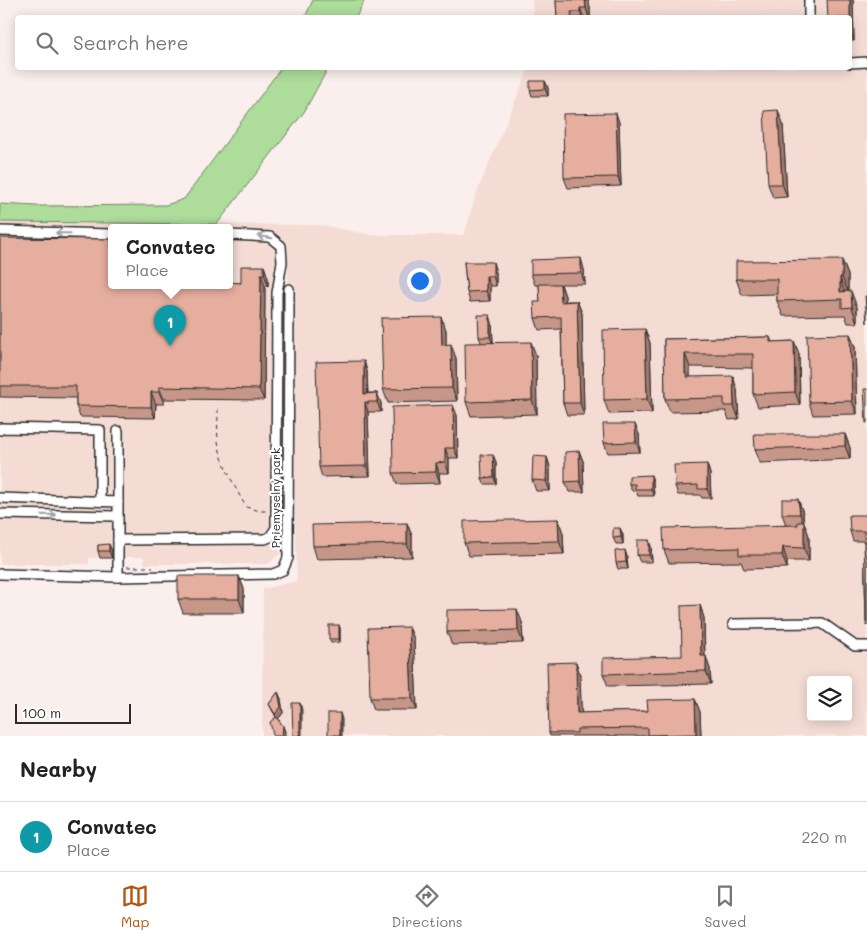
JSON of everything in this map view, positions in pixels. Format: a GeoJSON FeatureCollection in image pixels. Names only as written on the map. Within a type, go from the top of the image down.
{"type":"FeatureCollection","features":[{"type":"Feature","properties":{"kind":"street"},"geometry":{"type":"LineString","coordinates":[[809,0],[809,15]]}},
{"type":"Feature","properties":{"kind":"street"},"geometry":{"type":"LineString","coordinates":[[852,63],[867,62]]}},
{"type":"Feature","properties":{"kind":"street"},"geometry":{"type":"LineString","coordinates":[[0,232],[108,234]]}},
{"type":"Feature","properties":{"kind":"street","name":"Priemyselný park"},"geometry":{"type":"LineString","coordinates":[[118,540],[265,539],[274,532],[276,511],[277,293],[282,262],[281,246],[270,237],[233,236]]}},
{"type":"Feature","properties":{"kind":"street","name":"Priemyselný park"},"geometry":{"type":"LineString","coordinates":[[0,574],[118,577],[279,573],[286,565],[289,289]]}},
{"type":"Feature","properties":{"kind":"street"},"geometry":{"type":"LineString","coordinates":[[0,430],[1,428],[100,430],[100,501]]}},
{"type":"Feature","properties":{"kind":"street"},"geometry":{"type":"LineString","coordinates":[[118,431],[118,577]]}},
{"type":"Feature","properties":{"kind":"street"},"geometry":{"type":"LineString","coordinates":[[0,498],[118,502]]}},
{"type":"Feature","properties":{"kind":"street"},"geometry":{"type":"LineString","coordinates":[[0,514],[118,516]]}},
{"type":"Feature","properties":{"kind":"street"},"geometry":{"type":"LineString","coordinates":[[734,624],[822,623],[855,646],[867,646]]}},
{"type":"Feature","properties":{"kind":"path"},"geometry":{"type":"LineString","coordinates":[[218,409],[218,441],[225,465],[242,500],[246,506],[260,511],[276,511]]}},
{"type":"Feature","properties":{"kind":"shaded area"},"geometry":{"type":"Polygon","coordinates":[[[532,0],[867,0],[867,241],[865,283],[867,285],[867,736],[262,736],[263,589],[297,581],[287,240],[280,554],[268,564],[144,564],[144,557],[119,557],[89,558],[89,564],[0,564],[0,222],[214,224],[108,224],[108,289],[233,289],[233,224],[321,225],[372,235],[464,235],[476,194],[528,70],[852,70],[852,15],[533,15],[532,0]]]}},
{"type":"Feature","properties":{"kind":"green space"},"geometry":{"type":"Polygon","coordinates":[[[313,0],[365,0],[357,15],[306,15],[313,0]]]}},
{"type":"Feature","properties":{"kind":"green space"},"geometry":{"type":"Polygon","coordinates":[[[280,70],[327,70],[304,112],[217,224],[0,222],[0,204],[36,206],[166,205],[184,199],[280,70]]]}},
{"type":"Feature","properties":{"kind":"building"},"geometry":{"type":"Polygon","coordinates":[[[556,0],[585,0],[586,8],[580,8],[580,12],[571,12],[572,15],[557,15],[556,0]]]}},
{"type":"Feature","properties":{"kind":"building"},"geometry":{"type":"Polygon","coordinates":[[[827,0],[850,0],[850,15],[828,15],[827,0]]]}},
{"type":"Feature","properties":{"kind":"building"},"geometry":{"type":"Polygon","coordinates":[[[530,81],[545,81],[545,89],[530,90],[530,81]]]}},
{"type":"Feature","properties":{"kind":"building"},"geometry":{"type":"Polygon","coordinates":[[[778,110],[782,184],[768,184],[764,111],[778,110]]]}},
{"type":"Feature","properties":{"kind":"building"},"geometry":{"type":"Polygon","coordinates":[[[616,113],[618,177],[564,178],[563,114],[616,113]]]}},
{"type":"Feature","properties":{"kind":"building"},"geometry":{"type":"Polygon","coordinates":[[[0,238],[108,239],[108,289],[233,289],[233,282],[241,283],[241,266],[264,266],[264,274],[261,274],[259,389],[159,387],[159,392],[151,392],[151,407],[76,406],[76,386],[0,386],[0,238]]]}},
{"type":"Feature","properties":{"kind":"building"},"geometry":{"type":"Polygon","coordinates":[[[581,258],[581,273],[531,274],[531,260],[581,258]]]}},
{"type":"Feature","properties":{"kind":"building"},"geometry":{"type":"Polygon","coordinates":[[[842,260],[840,292],[851,291],[852,307],[842,308],[842,299],[777,301],[777,279],[736,279],[736,261],[842,260]]]}},
{"type":"Feature","properties":{"kind":"building"},"geometry":{"type":"Polygon","coordinates":[[[464,262],[493,262],[493,276],[486,276],[486,291],[467,292],[464,262]]]}},
{"type":"Feature","properties":{"kind":"building"},"geometry":{"type":"Polygon","coordinates":[[[539,284],[560,284],[561,302],[577,301],[580,403],[563,403],[561,317],[535,318],[534,302],[540,302],[539,284]]]}},
{"type":"Feature","properties":{"kind":"building"},"geometry":{"type":"Polygon","coordinates":[[[865,296],[867,296],[867,323],[865,296]]]}},
{"type":"Feature","properties":{"kind":"building"},"geometry":{"type":"Polygon","coordinates":[[[478,315],[490,315],[490,337],[479,337],[478,315]]]}},
{"type":"Feature","properties":{"kind":"building"},"geometry":{"type":"Polygon","coordinates":[[[441,317],[442,345],[451,344],[452,388],[383,389],[381,318],[441,317]]]}},
{"type":"Feature","properties":{"kind":"building"},"geometry":{"type":"Polygon","coordinates":[[[645,329],[647,399],[604,400],[603,330],[645,329]]]}},
{"type":"Feature","properties":{"kind":"building"},"geometry":{"type":"Polygon","coordinates":[[[850,334],[852,401],[809,402],[807,335],[850,334]]]}},
{"type":"Feature","properties":{"kind":"building"},"geometry":{"type":"Polygon","coordinates":[[[770,337],[770,342],[794,341],[795,392],[753,394],[753,354],[685,354],[685,374],[687,374],[687,377],[733,376],[734,406],[724,406],[724,398],[665,399],[664,339],[770,337]]]}},
{"type":"Feature","properties":{"kind":"building"},"geometry":{"type":"Polygon","coordinates":[[[531,342],[532,400],[466,402],[465,343],[531,342]]]}},
{"type":"Feature","properties":{"kind":"building"},"geometry":{"type":"Polygon","coordinates":[[[364,361],[364,394],[377,393],[377,402],[365,402],[366,466],[319,467],[316,362],[364,361]]]}},
{"type":"Feature","properties":{"kind":"building"},"geometry":{"type":"Polygon","coordinates":[[[864,389],[867,389],[867,423],[866,423],[864,389]]]}},
{"type":"Feature","properties":{"kind":"building"},"geometry":{"type":"Polygon","coordinates":[[[453,405],[454,448],[445,448],[445,462],[436,463],[436,472],[393,473],[392,407],[453,405]]]}},
{"type":"Feature","properties":{"kind":"building"},"geometry":{"type":"Polygon","coordinates":[[[603,424],[635,424],[636,442],[604,443],[603,424]]]}},
{"type":"Feature","properties":{"kind":"building"},"geometry":{"type":"Polygon","coordinates":[[[754,434],[845,434],[845,446],[755,449],[754,434]]]}},
{"type":"Feature","properties":{"kind":"building"},"geometry":{"type":"Polygon","coordinates":[[[579,451],[580,481],[565,482],[565,452],[579,451]]]}},
{"type":"Feature","properties":{"kind":"building"},"geometry":{"type":"Polygon","coordinates":[[[481,455],[493,455],[494,477],[482,478],[481,455]]]}},
{"type":"Feature","properties":{"kind":"building"},"geometry":{"type":"Polygon","coordinates":[[[533,456],[547,457],[546,481],[532,480],[533,456]]]}},
{"type":"Feature","properties":{"kind":"building"},"geometry":{"type":"Polygon","coordinates":[[[707,464],[707,489],[698,489],[698,485],[675,486],[674,465],[707,464]]]}},
{"type":"Feature","properties":{"kind":"building"},"geometry":{"type":"Polygon","coordinates":[[[651,475],[651,489],[635,489],[635,484],[629,484],[629,476],[651,475]]]}},
{"type":"Feature","properties":{"kind":"building"},"geometry":{"type":"Polygon","coordinates":[[[782,499],[798,499],[800,514],[782,514],[782,499]]]}},
{"type":"Feature","properties":{"kind":"building"},"geometry":{"type":"Polygon","coordinates":[[[849,515],[867,515],[867,622],[864,531],[850,531],[849,515]]]}},
{"type":"Feature","properties":{"kind":"building"},"geometry":{"type":"Polygon","coordinates":[[[558,519],[559,541],[464,543],[464,521],[558,519]]]}},
{"type":"Feature","properties":{"kind":"building"},"geometry":{"type":"Polygon","coordinates":[[[798,522],[804,522],[804,548],[783,547],[782,555],[739,555],[739,548],[664,550],[663,528],[798,525],[798,522]]]}},
{"type":"Feature","properties":{"kind":"building"},"geometry":{"type":"Polygon","coordinates":[[[407,523],[407,544],[313,546],[312,525],[407,523]]]}},
{"type":"Feature","properties":{"kind":"building"},"geometry":{"type":"Polygon","coordinates":[[[613,528],[620,528],[621,537],[613,538],[613,528]]]}},
{"type":"Feature","properties":{"kind":"building"},"geometry":{"type":"Polygon","coordinates":[[[637,540],[649,540],[649,555],[637,555],[637,540]]]}},
{"type":"Feature","properties":{"kind":"building"},"geometry":{"type":"Polygon","coordinates":[[[109,544],[109,551],[98,551],[98,545],[109,544]]]}},
{"type":"Feature","properties":{"kind":"building"},"geometry":{"type":"Polygon","coordinates":[[[625,550],[626,562],[616,563],[615,551],[625,550]]]}},
{"type":"Feature","properties":{"kind":"building"},"geometry":{"type":"Polygon","coordinates":[[[178,576],[239,576],[239,599],[178,599],[178,576]]]}},
{"type":"Feature","properties":{"kind":"building"},"geometry":{"type":"Polygon","coordinates":[[[700,605],[701,656],[706,656],[706,671],[603,674],[603,658],[682,656],[681,606],[700,605]]]}},
{"type":"Feature","properties":{"kind":"building"},"geometry":{"type":"Polygon","coordinates":[[[517,609],[518,630],[447,632],[447,610],[517,609]]]}},
{"type":"Feature","properties":{"kind":"building"},"geometry":{"type":"Polygon","coordinates":[[[329,625],[339,625],[339,639],[329,639],[329,625]]]}},
{"type":"Feature","properties":{"kind":"building"},"geometry":{"type":"Polygon","coordinates":[[[409,627],[412,698],[370,698],[368,628],[409,627]]]}},
{"type":"Feature","properties":{"kind":"building"},"geometry":{"type":"Polygon","coordinates":[[[576,662],[577,713],[648,711],[647,700],[695,699],[696,734],[648,735],[648,728],[577,729],[577,733],[549,733],[547,663],[576,662]]]}},
{"type":"Feature","properties":{"kind":"building"},"geometry":{"type":"Polygon","coordinates":[[[278,692],[281,707],[275,714],[269,704],[278,692]]]}},
{"type":"Feature","properties":{"kind":"building"},"geometry":{"type":"Polygon","coordinates":[[[292,703],[300,703],[300,736],[293,736],[292,703]]]}},
{"type":"Feature","properties":{"kind":"building"},"geometry":{"type":"Polygon","coordinates":[[[328,713],[340,713],[340,735],[328,735],[328,713]]]}},
{"type":"Feature","properties":{"kind":"building"},"geometry":{"type":"Polygon","coordinates":[[[276,717],[283,726],[282,736],[273,736],[270,722],[276,717]]]}},
{"type":"Feature","properties":{"kind":"place","name":"Convatec"},"geometry":{"type":"Point","coordinates":[170,346]}}]}
